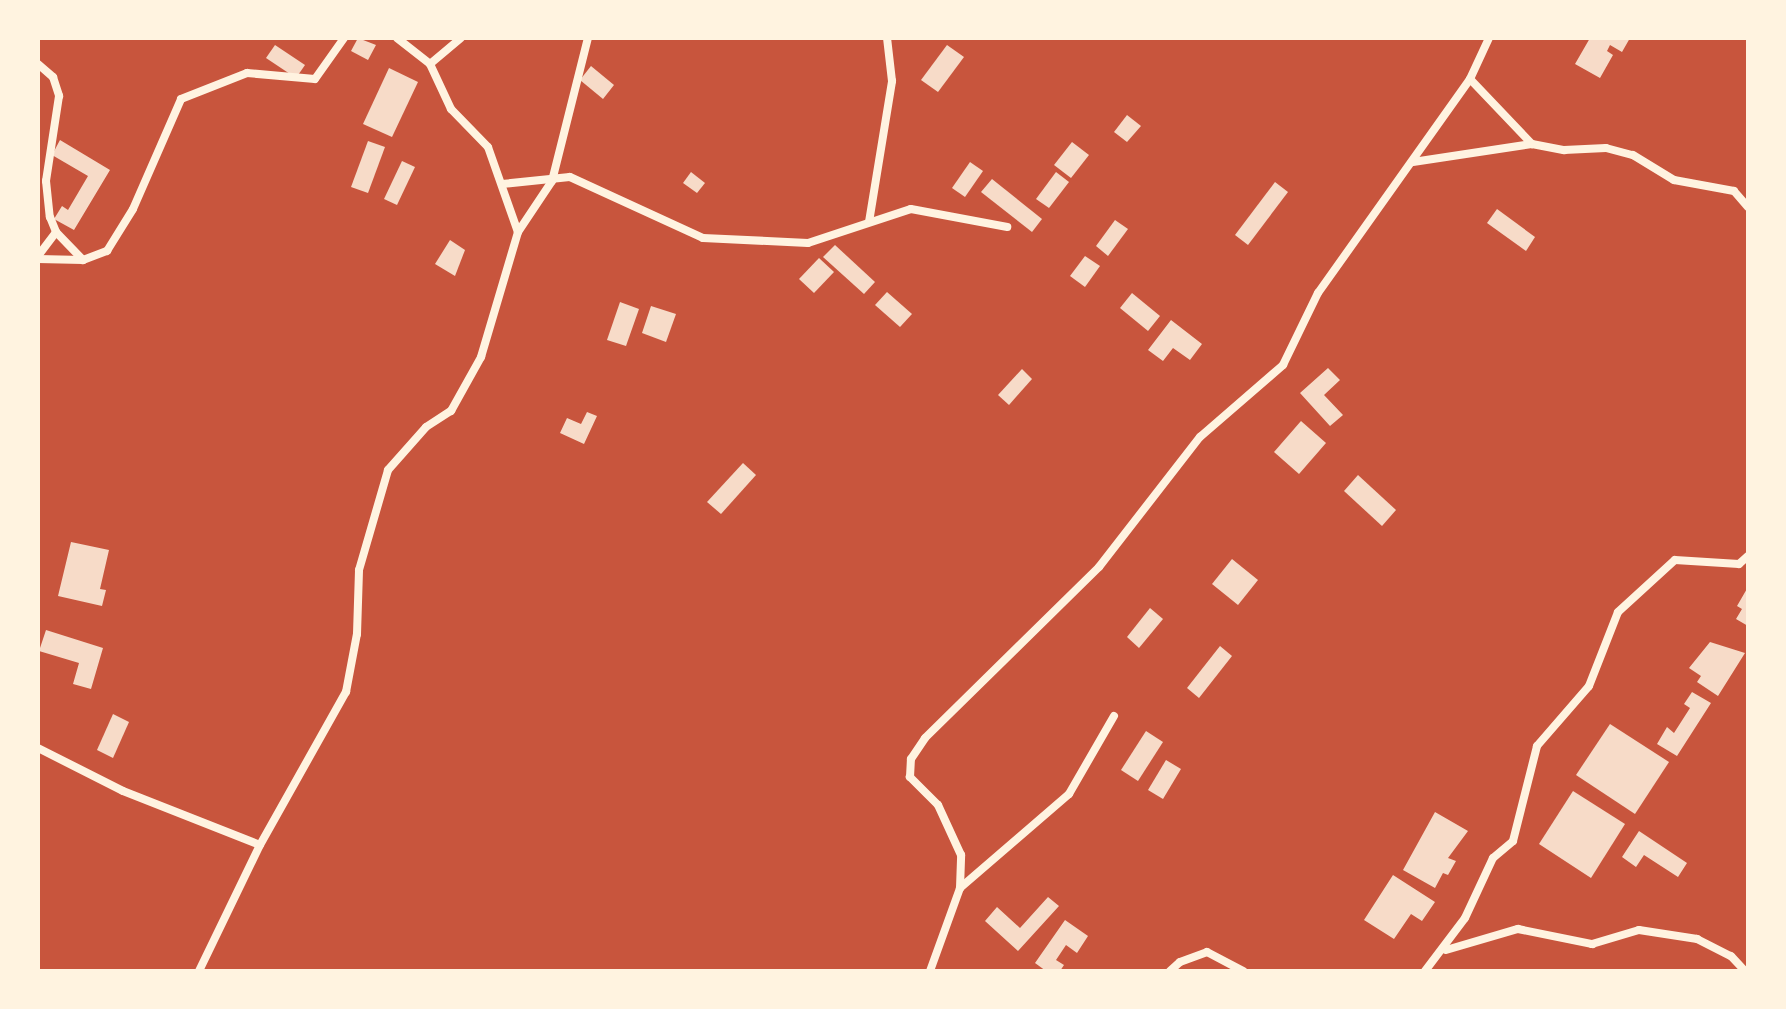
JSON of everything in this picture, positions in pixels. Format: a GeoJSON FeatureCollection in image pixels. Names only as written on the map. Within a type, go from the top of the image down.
{"type":"FeatureCollection","features":[{"type":"Feature","properties":{"kind":"street"},"geometry":{"type":"LineString","coordinates":[[38,258],[83,260],[107,251],[119,235],[181,99],[247,73],[315,79],[344,38]]}},
{"type":"Feature","properties":{"kind":"street"},"geometry":{"type":"LineString","coordinates":[[397,38],[430,64],[451,109],[488,147],[518,232]]}},
{"type":"Feature","properties":{"kind":"street"},"geometry":{"type":"LineString","coordinates":[[430,64],[461,38]]}},
{"type":"Feature","properties":{"kind":"street"},"geometry":{"type":"LineString","coordinates":[[199,971],[260,845],[346,692],[357,634],[359,570],[388,470],[464,393],[481,357],[518,232],[552,181],[588,38]]}},
{"type":"Feature","properties":{"kind":"street"},"geometry":{"type":"LineString","coordinates":[[869,222],[892,81],[887,38]]}},
{"type":"Feature","properties":{"kind":"street"},"geometry":{"type":"LineString","coordinates":[[930,971],[960,888],[961,855],[938,805],[910,777],[911,759],[925,738],[1099,567],[1200,437],[1283,365],[1318,293],[1470,79],[1489,38]]}},
{"type":"Feature","properties":{"kind":"street"},"geometry":{"type":"LineString","coordinates":[[38,64],[53,77],[59,96],[46,181],[56,232],[83,260]]}},
{"type":"Feature","properties":{"kind":"street"},"geometry":{"type":"LineString","coordinates":[[1470,79],[1532,144]]}},
{"type":"Feature","properties":{"kind":"street"},"geometry":{"type":"LineString","coordinates":[[1413,162],[1532,144],[1633,155],[1674,180],[1734,191],[1748,207]]}},
{"type":"Feature","properties":{"kind":"street"},"geometry":{"type":"LineString","coordinates":[[502,184],[570,177],[703,238],[808,243],[869,222],[925,208],[1007,227]]}},
{"type":"Feature","properties":{"kind":"street"},"geometry":{"type":"LineString","coordinates":[[38,258],[56,232]]}},
{"type":"Feature","properties":{"kind":"street"},"geometry":{"type":"LineString","coordinates":[[1425,971],[1446,950],[1493,858],[1513,841],[1537,746],[1589,686],[1618,612],[1675,560],[1739,564],[1748,556]]}},
{"type":"Feature","properties":{"kind":"street"},"geometry":{"type":"LineString","coordinates":[[960,888],[1069,794],[1114,716]]}},
{"type":"Feature","properties":{"kind":"street"},"geometry":{"type":"LineString","coordinates":[[38,748],[123,791],[260,845]]}},
{"type":"Feature","properties":{"kind":"street"},"geometry":{"type":"LineString","coordinates":[[1446,950],[1518,929],[1592,944],[1639,930],[1697,939],[1731,956],[1745,971]]}},
{"type":"Feature","properties":{"kind":"street"},"geometry":{"type":"LineString","coordinates":[[1170,971],[1207,952],[1243,971]]}},
{"type":"Feature","properties":{"kind":"building"},"geometry":{"type":"Polygon","coordinates":[[[358,38],[376,45],[368,60],[351,51],[358,38]]]}},
{"type":"Feature","properties":{"kind":"building"},"geometry":{"type":"Polygon","coordinates":[[[1590,38],[1630,38],[1622,52],[1610,45],[1607,51],[1613,55],[1600,78],[1575,64],[1590,38]]]}},
{"type":"Feature","properties":{"kind":"building"},"geometry":{"type":"Polygon","coordinates":[[[275,45],[305,65],[296,78],[266,58],[275,45]]]}},
{"type":"Feature","properties":{"kind":"building"},"geometry":{"type":"Polygon","coordinates":[[[947,45],[964,57],[938,92],[921,80],[947,45]]]}},
{"type":"Feature","properties":{"kind":"building"},"geometry":{"type":"Polygon","coordinates":[[[591,66],[614,85],[603,99],[580,80],[591,66]]]}},
{"type":"Feature","properties":{"kind":"building"},"geometry":{"type":"Polygon","coordinates":[[[389,68],[418,82],[392,137],[363,124],[389,68]]]}},
{"type":"Feature","properties":{"kind":"building"},"geometry":{"type":"Polygon","coordinates":[[[1127,115],[1141,126],[1127,142],[1114,132],[1127,115]]]}},
{"type":"Feature","properties":{"kind":"building"},"geometry":{"type":"Polygon","coordinates":[[[60,140],[110,170],[74,230],[54,219],[62,206],[68,210],[88,176],[52,155],[60,140]]]}},
{"type":"Feature","properties":{"kind":"building"},"geometry":{"type":"Polygon","coordinates":[[[368,141],[385,147],[368,193],[351,187],[368,141]]]}},
{"type":"Feature","properties":{"kind":"building"},"geometry":{"type":"Polygon","coordinates":[[[1072,142],[1089,155],[1071,178],[1054,165],[1072,142]]]}},
{"type":"Feature","properties":{"kind":"building"},"geometry":{"type":"Polygon","coordinates":[[[402,161],[415,167],[397,205],[384,199],[402,161]]]}},
{"type":"Feature","properties":{"kind":"building"},"geometry":{"type":"Polygon","coordinates":[[[970,162],[983,171],[965,197],[952,188],[970,162]]]}},
{"type":"Feature","properties":{"kind":"building"},"geometry":{"type":"Polygon","coordinates":[[[691,172],[705,183],[697,193],[683,183],[691,172]]]}},
{"type":"Feature","properties":{"kind":"building"},"geometry":{"type":"Polygon","coordinates":[[[1056,172],[1069,182],[1049,208],[1036,199],[1056,172]]]}},
{"type":"Feature","properties":{"kind":"building"},"geometry":{"type":"Polygon","coordinates":[[[992,179],[1042,219],[1032,232],[981,192],[992,179]]]}},
{"type":"Feature","properties":{"kind":"building"},"geometry":{"type":"Polygon","coordinates":[[[1275,182],[1288,192],[1248,245],[1235,235],[1275,182]]]}},
{"type":"Feature","properties":{"kind":"building"},"geometry":{"type":"Polygon","coordinates":[[[1497,209],[1535,237],[1526,251],[1487,223],[1497,209]]]}},
{"type":"Feature","properties":{"kind":"building"},"geometry":{"type":"Polygon","coordinates":[[[1115,220],[1128,229],[1108,256],[1096,246],[1115,220]]]}},
{"type":"Feature","properties":{"kind":"building"},"geometry":{"type":"Polygon","coordinates":[[[450,240],[465,250],[455,276],[435,264],[450,240]]]}},
{"type":"Feature","properties":{"kind":"building"},"geometry":{"type":"Polygon","coordinates":[[[835,245],[875,282],[864,294],[823,257],[835,245]]]}},
{"type":"Feature","properties":{"kind":"building"},"geometry":{"type":"Polygon","coordinates":[[[1085,256],[1100,266],[1085,287],[1070,276],[1085,256]]]}},
{"type":"Feature","properties":{"kind":"building"},"geometry":{"type":"Polygon","coordinates":[[[819,258],[834,272],[814,293],[799,279],[819,258]]]}},
{"type":"Feature","properties":{"kind":"building"},"geometry":{"type":"Polygon","coordinates":[[[887,292],[912,314],[900,327],[875,305],[887,292]]]}},
{"type":"Feature","properties":{"kind":"building"},"geometry":{"type":"Polygon","coordinates":[[[1132,293],[1160,316],[1148,331],[1120,308],[1132,293]]]}},
{"type":"Feature","properties":{"kind":"building"},"geometry":{"type":"Polygon","coordinates":[[[620,302],[639,309],[626,346],[607,340],[620,302]]]}},
{"type":"Feature","properties":{"kind":"building"},"geometry":{"type":"Polygon","coordinates":[[[651,306],[676,314],[666,342],[642,333],[651,306]]]}},
{"type":"Feature","properties":{"kind":"building"},"geometry":{"type":"Polygon","coordinates":[[[1171,320],[1202,344],[1190,360],[1173,348],[1163,361],[1148,350],[1171,320]]]}},
{"type":"Feature","properties":{"kind":"building"},"geometry":{"type":"Polygon","coordinates":[[[1328,368],[1340,380],[1324,395],[1343,415],[1330,426],[1300,393],[1328,368]]]}},
{"type":"Feature","properties":{"kind":"building"},"geometry":{"type":"Polygon","coordinates":[[[1022,369],[1032,379],[1009,405],[998,395],[1022,369]]]}},
{"type":"Feature","properties":{"kind":"building"},"geometry":{"type":"Polygon","coordinates":[[[587,412],[597,416],[584,444],[560,433],[567,418],[581,424],[587,412]]]}},
{"type":"Feature","properties":{"kind":"building"},"geometry":{"type":"Polygon","coordinates":[[[1301,421],[1326,443],[1299,474],[1274,452],[1301,421]]]}},
{"type":"Feature","properties":{"kind":"building"},"geometry":{"type":"Polygon","coordinates":[[[743,463],[756,475],[721,514],[707,502],[743,463]]]}},
{"type":"Feature","properties":{"kind":"building"},"geometry":{"type":"Polygon","coordinates":[[[1358,475],[1396,510],[1382,526],[1344,491],[1358,475]]]}},
{"type":"Feature","properties":{"kind":"building"},"geometry":{"type":"Polygon","coordinates":[[[71,542],[109,550],[100,589],[106,590],[102,606],[58,596],[71,542]]]}},
{"type":"Feature","properties":{"kind":"building"},"geometry":{"type":"Polygon","coordinates":[[[1232,559],[1258,580],[1238,605],[1212,584],[1232,559]]]}},
{"type":"Feature","properties":{"kind":"building"},"geometry":{"type":"Polygon","coordinates":[[[1748,587],[1748,626],[1736,619],[1742,609],[1737,606],[1748,587]]]}},
{"type":"Feature","properties":{"kind":"building"},"geometry":{"type":"Polygon","coordinates":[[[1150,608],[1163,619],[1139,648],[1127,637],[1150,608]]]}},
{"type":"Feature","properties":{"kind":"building"},"geometry":{"type":"Polygon","coordinates":[[[46,630],[103,648],[91,689],[73,684],[79,663],[39,651],[46,630]]]}},
{"type":"Feature","properties":{"kind":"building"},"geometry":{"type":"Polygon","coordinates":[[[1710,642],[1745,653],[1718,696],[1697,682],[1701,676],[1689,668],[1710,642]]]}},
{"type":"Feature","properties":{"kind":"building"},"geometry":{"type":"Polygon","coordinates":[[[1220,646],[1232,656],[1199,698],[1187,688],[1220,646]]]}},
{"type":"Feature","properties":{"kind":"building"},"geometry":{"type":"Polygon","coordinates":[[[1692,692],[1711,703],[1677,756],[1657,744],[1667,727],[1674,733],[1690,708],[1684,704],[1692,692]]]}},
{"type":"Feature","properties":{"kind":"building"},"geometry":{"type":"Polygon","coordinates":[[[113,714],[129,722],[113,758],[97,750],[113,714]]]}},
{"type":"Feature","properties":{"kind":"building"},"geometry":{"type":"Polygon","coordinates":[[[1610,724],[1669,762],[1635,814],[1576,775],[1610,724]]]}},
{"type":"Feature","properties":{"kind":"building"},"geometry":{"type":"Polygon","coordinates":[[[1146,731],[1163,742],[1138,781],[1121,770],[1146,731]]]}},
{"type":"Feature","properties":{"kind":"building"},"geometry":{"type":"Polygon","coordinates":[[[1166,760],[1181,769],[1163,799],[1148,790],[1166,760]]]}},
{"type":"Feature","properties":{"kind":"building"},"geometry":{"type":"Polygon","coordinates":[[[1573,791],[1625,824],[1591,878],[1539,844],[1573,791]]]}},
{"type":"Feature","properties":{"kind":"building"},"geometry":{"type":"Polygon","coordinates":[[[1435,812],[1468,831],[1448,858],[1456,861],[1448,875],[1443,873],[1435,888],[1403,870],[1435,812]]]}},
{"type":"Feature","properties":{"kind":"building"},"geometry":{"type":"Polygon","coordinates":[[[1639,831],[1687,863],[1678,877],[1644,855],[1636,867],[1622,857],[1639,831]]]}},
{"type":"Feature","properties":{"kind":"building"},"geometry":{"type":"Polygon","coordinates":[[[1393,875],[1435,902],[1422,921],[1411,914],[1394,939],[1364,920],[1393,875]]]}},
{"type":"Feature","properties":{"kind":"building"},"geometry":{"type":"Polygon","coordinates":[[[1048,897],[1059,906],[1018,951],[985,921],[997,907],[1020,928],[1048,897]]]}},
{"type":"Feature","properties":{"kind":"building"},"geometry":{"type":"Polygon","coordinates":[[[1065,920],[1088,936],[1077,953],[1066,945],[1056,960],[1064,965],[1060,971],[1046,971],[1035,963],[1065,920]]]}}]}
